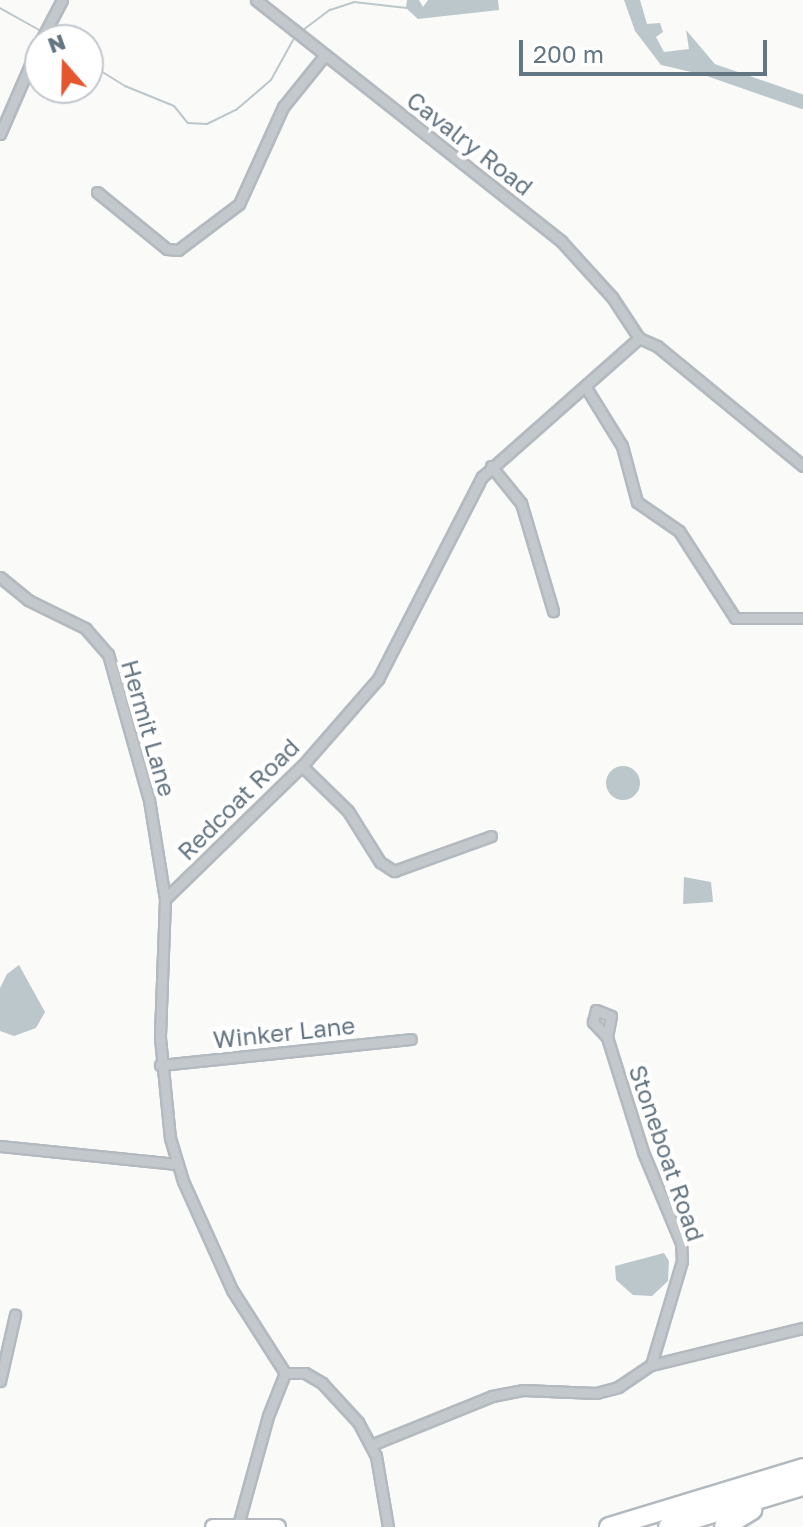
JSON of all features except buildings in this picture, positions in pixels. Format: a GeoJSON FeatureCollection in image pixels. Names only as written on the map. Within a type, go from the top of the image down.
{"type":"FeatureCollection","features":[{"type":"Feature","properties":{"kind":"highway"},"geometry":{"type":"LineString","coordinates":[[609,1527],[803,1468]]}},
{"type":"Feature","properties":{"kind":"highway"},"geometry":{"type":"LineString","coordinates":[[668,1527],[803,1488]]}},
{"type":"Feature","properties":{"kind":"highway"},"geometry":{"type":"LineString","coordinates":[[724,1527],[741,1514],[803,1488]]}},
{"type":"Feature","properties":{"kind":"main road"},"geometry":{"type":"LineString","coordinates":[[213,1527],[278,1527]]}},
{"type":"Feature","properties":{"kind":"street"},"geometry":{"type":"LineString","coordinates":[[48,24],[62,0]]}},
{"type":"Feature","properties":{"kind":"street","name":"Cavalry Road"},"geometry":{"type":"LineString","coordinates":[[256,0],[561,241],[612,297],[639,338]]}},
{"type":"Feature","properties":{"kind":"street"},"geometry":{"type":"LineString","coordinates":[[97,192],[167,249],[178,250],[239,204],[283,107],[325,55]]}},
{"type":"Feature","properties":{"kind":"street"},"geometry":{"type":"LineString","coordinates":[[0,134],[24,79]]}},
{"type":"Feature","properties":{"kind":"street"},"geometry":{"type":"LineString","coordinates":[[639,338],[717,393],[803,466]]}},
{"type":"Feature","properties":{"kind":"street","name":"Redcoat Road"},"geometry":{"type":"LineString","coordinates":[[165,899],[302,766],[378,679],[458,517],[491,466],[639,338]]}},
{"type":"Feature","properties":{"kind":"street"},"geometry":{"type":"LineString","coordinates":[[585,386],[622,446],[637,502],[679,531],[735,618],[803,618]]}},
{"type":"Feature","properties":{"kind":"street"},"geometry":{"type":"LineString","coordinates":[[491,466],[521,503],[553,611]]}},
{"type":"Feature","properties":{"kind":"street","name":"Hermit Lane"},"geometry":{"type":"LineString","coordinates":[[0,578],[28,600],[85,628],[108,654],[149,800],[165,899]]}},
{"type":"Feature","properties":{"kind":"street"},"geometry":{"type":"LineString","coordinates":[[302,766],[348,811],[380,862],[394,871],[491,836]]}},
{"type":"Feature","properties":{"kind":"street"},"geometry":{"type":"LineString","coordinates":[[165,899],[160,1065],[177,1164],[250,1325],[285,1373]]}},
{"type":"Feature","properties":{"kind":"street","name":"Stoneboat Road"},"geometry":{"type":"LineString","coordinates":[[607,1037],[643,1152],[681,1243],[682,1261],[651,1365]]}},
{"type":"Feature","properties":{"kind":"street","name":"Winker Lane"},"geometry":{"type":"LineString","coordinates":[[160,1065],[411,1039]]}},
{"type":"Feature","properties":{"kind":"street"},"geometry":{"type":"LineString","coordinates":[[0,1146],[177,1164]]}},
{"type":"Feature","properties":{"kind":"street"},"geometry":{"type":"LineString","coordinates":[[0,1381],[15,1315]]}},
{"type":"Feature","properties":{"kind":"street"},"geometry":{"type":"LineString","coordinates":[[371,1445],[492,1396],[523,1390],[596,1393],[618,1387],[651,1365],[803,1328]]}},
{"type":"Feature","properties":{"kind":"street"},"geometry":{"type":"LineString","coordinates":[[285,1373],[305,1373],[332,1391],[371,1445],[388,1527]]}},
{"type":"Feature","properties":{"kind":"street"},"geometry":{"type":"LineString","coordinates":[[238,1525],[285,1373]]}},
{"type":"Feature","properties":{"kind":"shaded area"},"geometry":{"type":"Polygon","coordinates":[[[407,0],[419,0],[423,7],[428,0],[498,0],[499,10],[418,19],[406,8],[407,0]]]}},
{"type":"Feature","properties":{"kind":"shaded area"},"geometry":{"type":"Polygon","coordinates":[[[624,0],[640,0],[647,24],[660,23],[663,32],[656,37],[664,52],[689,49],[686,30],[720,70],[713,77],[661,65],[635,31],[624,0]]]}},
{"type":"Feature","properties":{"kind":"shaded area"},"geometry":{"type":"Polygon","coordinates":[[[623,766],[635,771],[640,783],[635,795],[623,800],[611,795],[606,783],[611,771],[623,766]]]}},
{"type":"Feature","properties":{"kind":"shaded area"},"geometry":{"type":"Polygon","coordinates":[[[684,877],[711,882],[713,902],[683,904],[684,877]]]}},
{"type":"Feature","properties":{"kind":"shaded area"},"geometry":{"type":"Polygon","coordinates":[[[19,965],[45,1012],[36,1028],[14,1036],[0,1031],[0,988],[7,974],[19,965]]]}},
{"type":"Feature","properties":{"kind":"shaded area"},"geometry":{"type":"Polygon","coordinates":[[[664,1253],[669,1261],[668,1281],[652,1296],[633,1295],[616,1280],[615,1266],[664,1253]]]}},
{"type":"Feature","properties":{"kind":"waterway"},"geometry":{"type":"LineString","coordinates":[[303,30],[330,10],[354,2],[407,8]]}},
{"type":"Feature","properties":{"kind":"waterway"},"geometry":{"type":"LineString","coordinates":[[0,8],[29,24]]}},
{"type":"Feature","properties":{"kind":"waterway"},"geometry":{"type":"LineString","coordinates":[[104,73],[125,86],[174,106],[188,123],[207,124],[236,110],[271,80],[293,40]]}},
{"type":"Feature","properties":{"kind":"waterway"},"geometry":{"type":"LineString","coordinates":[[702,67],[803,102]]}}]}
